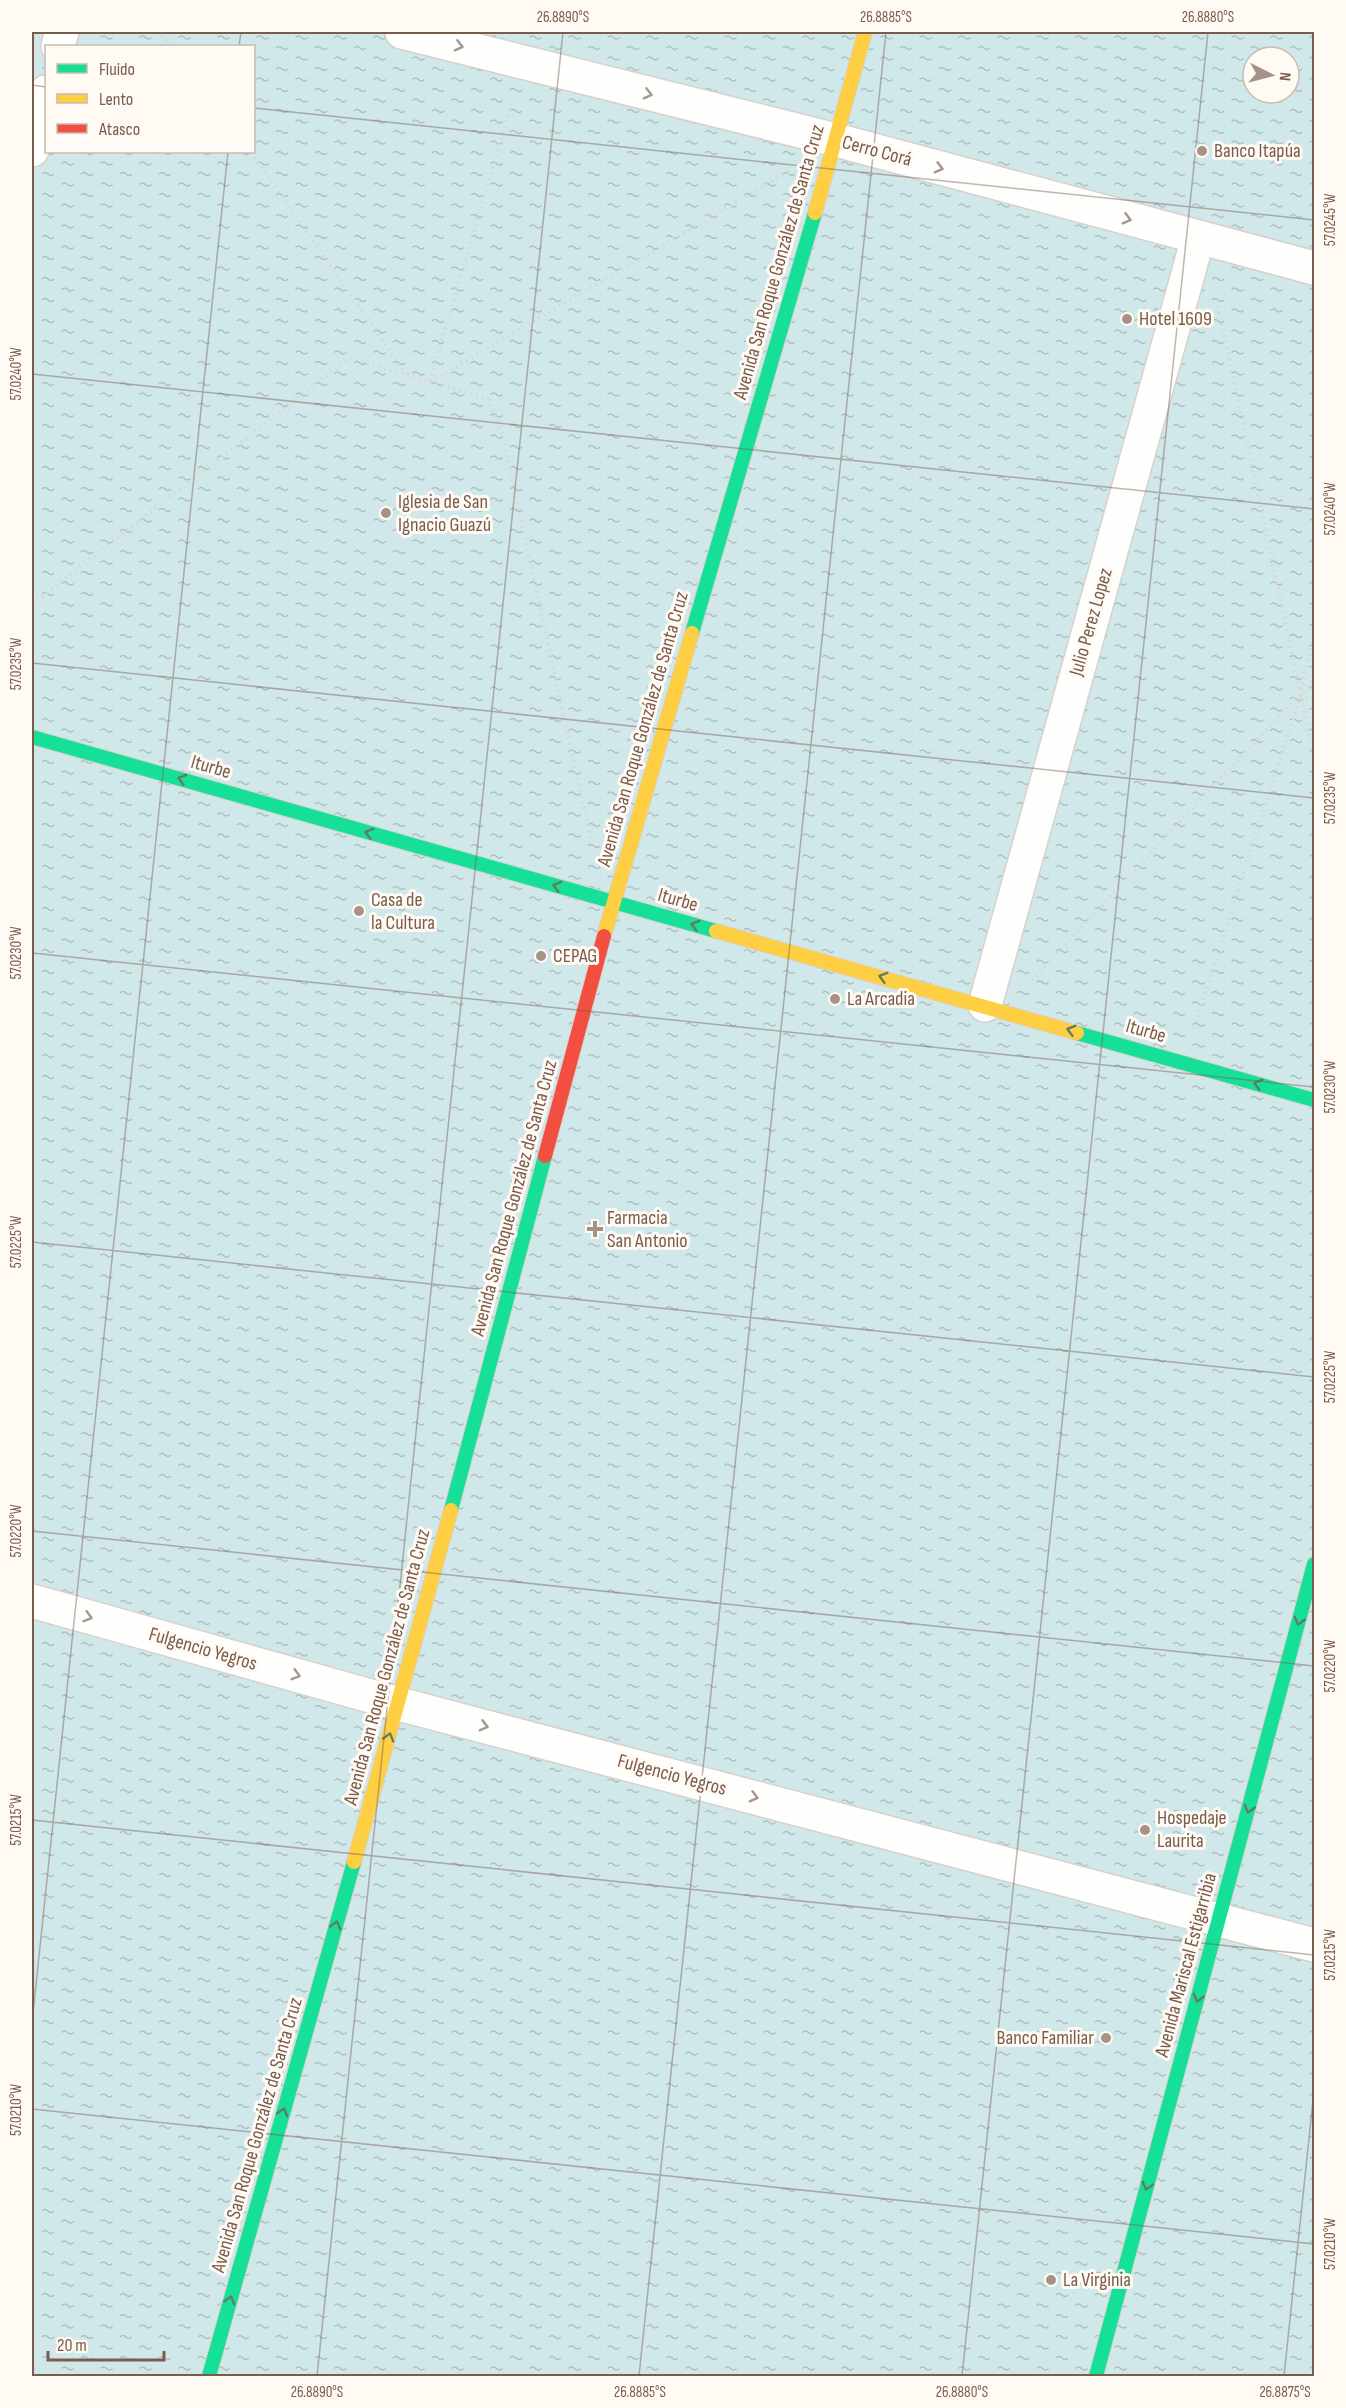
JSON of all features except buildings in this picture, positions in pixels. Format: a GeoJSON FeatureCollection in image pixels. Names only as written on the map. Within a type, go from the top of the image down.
{"type":"FeatureCollection","features":[{"type":"Feature","properties":{"kind":"main road","name":"Avenida San Roque González de Santa Cruz"},"geometry":{"type":"LineString","coordinates":[[209,2376],[399,1704],[613,902],[836,140],[865,32]]}},
{"type":"Feature","properties":{"kind":"main road","name":"Iturbe"},"geometry":{"type":"LineString","coordinates":[[32,737],[1314,1100]]}},
{"type":"Feature","properties":{"kind":"main road","name":"Avenida Mariscal Estigarribia"},"geometry":{"type":"LineString","coordinates":[[1096,2376],[1314,1564]]}},
{"type":"Feature","properties":{"kind":"street","name":"Cerro Corá"},"geometry":{"type":"LineString","coordinates":[[402,32],[836,140],[1314,268]]}},
{"type":"Feature","properties":{"kind":"street"},"geometry":{"type":"LineString","coordinates":[[32,150],[45,96]]}},
{"type":"Feature","properties":{"kind":"street","name":"Julio Perez Lopez"},"geometry":{"type":"LineString","coordinates":[[985,1005],[1198,238]]}},
{"type":"Feature","properties":{"kind":"street","name":"Fulgencio Yegros"},"geometry":{"type":"LineString","coordinates":[[32,1601],[399,1704],[1219,1918],[1314,1945]]}},
{"type":"Feature","properties":{"kind":"path"},"geometry":{"type":"LineString","coordinates":[[156,32],[171,45]]}},
{"type":"Feature","properties":{"kind":"path"},"geometry":{"type":"LineString","coordinates":[[430,382],[512,101],[520,62]]}},
{"type":"Feature","properties":{"kind":"path"},"geometry":{"type":"LineString","coordinates":[[252,153],[407,376]]}},
{"type":"Feature","properties":{"kind":"path"},"geometry":{"type":"LineString","coordinates":[[430,382],[789,171]]}},
{"type":"Feature","properties":{"kind":"path"},"geometry":{"type":"LineString","coordinates":[[1218,303],[1314,757]]}},
{"type":"Feature","properties":{"kind":"path"},"geometry":{"type":"LineString","coordinates":[[32,604],[349,358],[488,399],[503,436],[591,845]]}},
{"type":"Feature","properties":{"kind":"path"},"geometry":{"type":"LineString","coordinates":[[1193,1032],[1300,696],[1314,633]]}},
{"type":"Feature","properties":{"kind":"path"},"geometry":{"type":"LineString","coordinates":[[1028,984],[1314,679]]}},
{"type":"Feature","properties":{"kind":"path"},"geometry":{"type":"LineString","coordinates":[[1300,696],[1314,699]]}},
{"type":"Feature","properties":{"kind":"water"},"geometry":{"type":"Polygon","coordinates":[[[32,32],[1314,32],[1314,2376],[32,2376],[32,32]]]}},
{"type":"Feature","properties":{"kind":"traffic: fast"},"geometry":{"type":"LineString","coordinates":[[692,633],[815,213]]}},
{"type":"Feature","properties":{"kind":"traffic: fast"},"geometry":{"type":"LineString","coordinates":[[32,737],[716,931]]}},
{"type":"Feature","properties":{"kind":"traffic: fast"},"geometry":{"type":"LineString","coordinates":[[1077,1033],[1314,1100]]}},
{"type":"Feature","properties":{"kind":"traffic: fast"},"geometry":{"type":"LineString","coordinates":[[451,1510],[545,1156]]}},
{"type":"Feature","properties":{"kind":"traffic: fast"},"geometry":{"type":"LineString","coordinates":[[1096,2376],[1314,1564]]}},
{"type":"Feature","properties":{"kind":"traffic: fast"},"geometry":{"type":"LineString","coordinates":[[209,2376],[354,1862]]}},
{"type":"Feature","properties":{"kind":"traffic: slow"},"geometry":{"type":"LineString","coordinates":[[815,213],[865,32]]}},
{"type":"Feature","properties":{"kind":"traffic: slow"},"geometry":{"type":"LineString","coordinates":[[604,936],[692,633]]}},
{"type":"Feature","properties":{"kind":"traffic: slow"},"geometry":{"type":"LineString","coordinates":[[716,931],[1077,1033]]}},
{"type":"Feature","properties":{"kind":"traffic: slow"},"geometry":{"type":"LineString","coordinates":[[354,1862],[451,1510]]}},
{"type":"Feature","properties":{"kind":"traffic: jam"},"geometry":{"type":"LineString","coordinates":[[545,1156],[604,936]]}},
{"type":"Feature","properties":{"kind":"place","name":"Banco Itapúa"},"geometry":{"type":"Point","coordinates":[1202,151]}},
{"type":"Feature","properties":{"kind":"place","name":"Hotel 1609"},"geometry":{"type":"Point","coordinates":[1127,319]}},
{"type":"Feature","properties":{"kind":"place","name":"Iglesia de San Ignacio Guazú"},"geometry":{"type":"Point","coordinates":[386,513]}},
{"type":"Feature","properties":{"kind":"place","name":"Casa de la Cultura"},"geometry":{"type":"Point","coordinates":[359,911]}},
{"type":"Feature","properties":{"kind":"place","name":"CEPAG"},"geometry":{"type":"Point","coordinates":[541,956]}},
{"type":"Feature","properties":{"kind":"place","name":"La Arcadia"},"geometry":{"type":"Point","coordinates":[835,999]}},
{"type":"Feature","properties":{"kind":"place","name":"Farmacia San Antonio"},"geometry":{"type":"Point","coordinates":[595,1229]}},
{"type":"Feature","properties":{"kind":"place","name":"Hospedaje Laurita"},"geometry":{"type":"Point","coordinates":[1145,1830]}},
{"type":"Feature","properties":{"kind":"place","name":"Banco Familiar"},"geometry":{"type":"Point","coordinates":[1106,2038]}},
{"type":"Feature","properties":{"kind":"place","name":"La Virginia"},"geometry":{"type":"Point","coordinates":[1051,2280]}}]}
